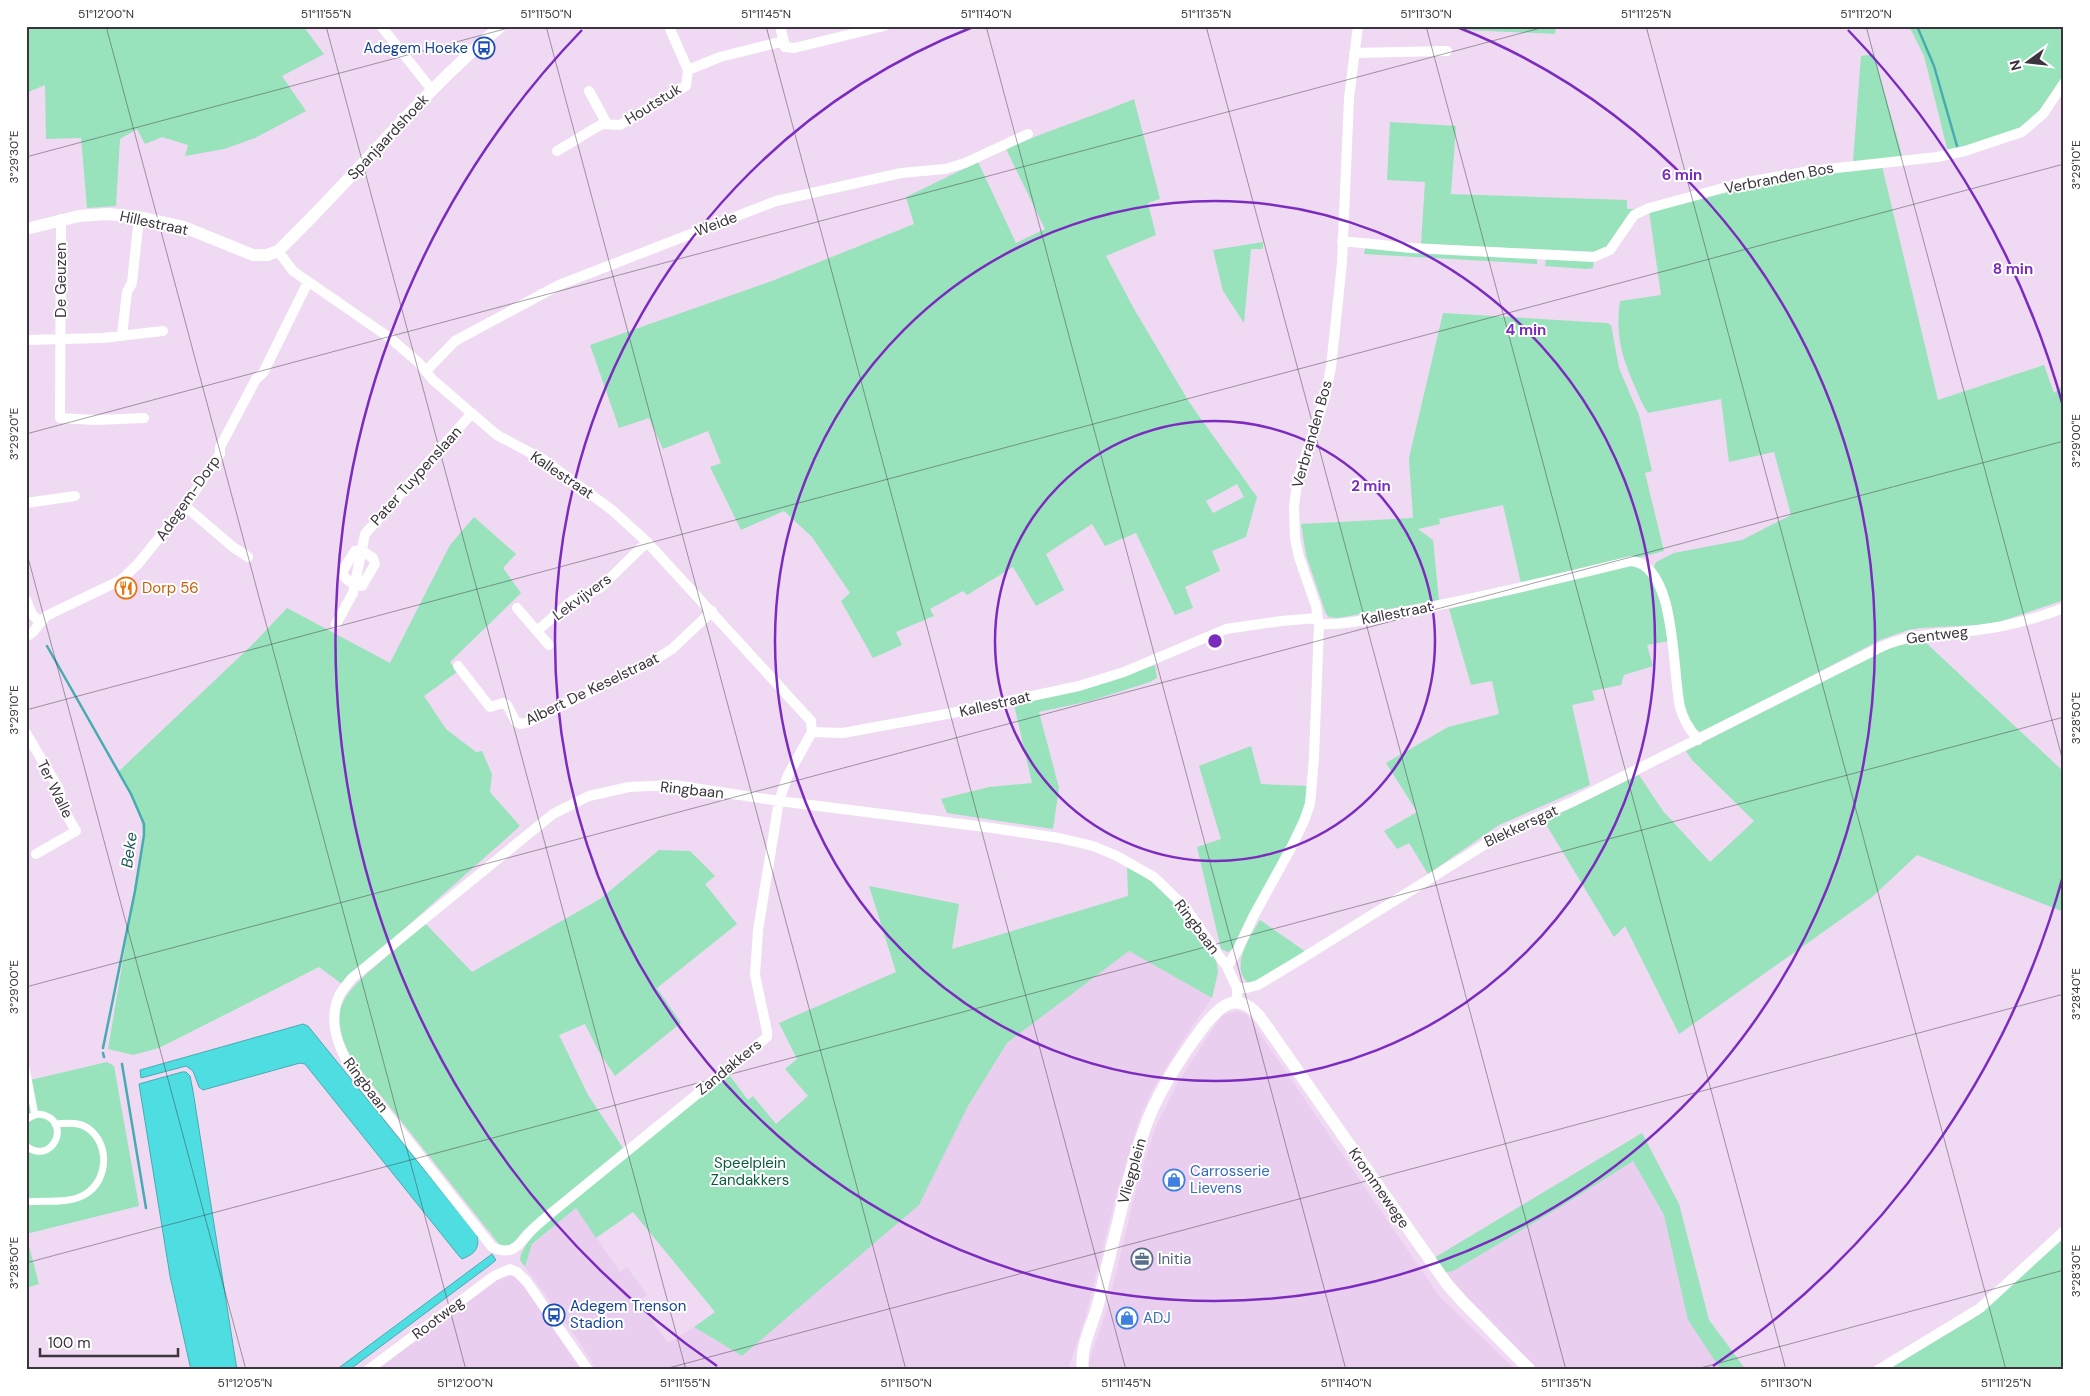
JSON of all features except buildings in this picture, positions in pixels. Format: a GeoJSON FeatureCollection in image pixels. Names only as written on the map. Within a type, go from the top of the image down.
{"type":"FeatureCollection","features":[{"type":"Feature","properties":{"kind":"street"},"geometry":{"type":"LineString","coordinates":[[381,26],[432,90]]}},
{"type":"Feature","properties":{"kind":"street","name":"Spanjaardshoek"},"geometry":{"type":"LineString","coordinates":[[278,251],[464,57],[501,26]]}},
{"type":"Feature","properties":{"kind":"street"},"geometry":{"type":"LineString","coordinates":[[780,26],[785,47],[794,48],[884,26]]}},
{"type":"Feature","properties":{"kind":"street","name":"Verbranden Bos"},"geometry":{"type":"LineString","coordinates":[[1318,621],[1316,606],[1299,557],[1295,538],[1294,507],[1297,482],[1325,397],[1331,368],[1342,241],[1348,98],[1358,26]]}},
{"type":"Feature","properties":{"kind":"street","name":"Houtstuk"},"geometry":{"type":"LineString","coordinates":[[557,152],[602,124],[620,125],[686,86],[688,70],[670,29]]}},
{"type":"Feature","properties":{"kind":"street","name":"Houtstuk"},"geometry":{"type":"LineString","coordinates":[[688,70],[720,57],[784,41]]}},
{"type":"Feature","properties":{"kind":"street"},"geometry":{"type":"LineString","coordinates":[[1354,53],[1447,51]]}},
{"type":"Feature","properties":{"kind":"street","name":"Verbranden Bos"},"geometry":{"type":"LineString","coordinates":[[1342,241],[1411,248],[1594,257],[1610,250],[1634,215],[1649,208],[1742,183],[1839,166],[1937,157],[1965,151],[2022,132],[2043,114],[2064,83]]}},
{"type":"Feature","properties":{"kind":"street","name":"Houtstuk"},"geometry":{"type":"LineString","coordinates":[[589,90],[608,124]]}},
{"type":"Feature","properties":{"kind":"street","name":"Weide"},"geometry":{"type":"LineString","coordinates":[[426,371],[455,341],[559,285],[776,201],[900,173],[945,169],[965,163],[1028,134]]}},
{"type":"Feature","properties":{"kind":"street","name":"Hillestraat"},"geometry":{"type":"LineString","coordinates":[[26,229],[61,220],[108,214],[140,217],[184,227],[254,255],[278,251]]}},
{"type":"Feature","properties":{"kind":"street"},"geometry":{"type":"LineString","coordinates":[[122,336],[127,292],[132,283],[140,217]]}},
{"type":"Feature","properties":{"kind":"street","name":"De Geuzen"},"geometry":{"type":"LineString","coordinates":[[61,220],[60,418],[96,420],[144,418]]}},
{"type":"Feature","properties":{"kind":"street","name":"Kallestraat"},"geometry":{"type":"LineString","coordinates":[[278,251],[293,271],[390,338],[426,371],[433,380],[497,435],[544,460],[612,510],[647,542],[811,720],[812,732],[843,733],[952,714],[1078,686],[1133,669],[1226,630],[1281,621],[1351,622],[1497,593],[1632,561],[1641,562],[1650,569],[1665,599],[1680,707],[1687,726],[1698,740]]}},
{"type":"Feature","properties":{"kind":"street","name":"Adegem-Dorp"},"geometry":{"type":"LineString","coordinates":[[26,637],[46,616],[121,580],[152,548],[185,506],[220,454],[220,446],[256,379],[263,373],[308,282]]}},
{"type":"Feature","properties":{"kind":"street","name":"De Geuzen"},"geometry":{"type":"LineString","coordinates":[[26,340],[102,338],[163,331]]}},
{"type":"Feature","properties":{"kind":"street","name":"Pater Tuypenslaan"},"geometry":{"type":"LineString","coordinates":[[336,624],[353,593],[365,534],[472,413]]}},
{"type":"Feature","properties":{"kind":"street"},"geometry":{"type":"LineString","coordinates":[[26,502],[75,496]]}},
{"type":"Feature","properties":{"kind":"street"},"geometry":{"type":"LineString","coordinates":[[185,506],[233,547],[248,557]]}},
{"type":"Feature","properties":{"kind":"street","name":"Lekvijvers"},"geometry":{"type":"LineString","coordinates":[[537,631],[573,600],[600,588],[647,542]]}},
{"type":"Feature","properties":{"kind":"street"},"geometry":{"type":"LineString","coordinates":[[355,585],[362,586],[375,564],[373,558],[362,550]]}},
{"type":"Feature","properties":{"kind":"street"},"geometry":{"type":"LineString","coordinates":[[26,600],[32,614],[40,623]]}},
{"type":"Feature","properties":{"kind":"street","name":"Lekvijvers"},"geometry":{"type":"LineString","coordinates":[[516,608],[549,645]]}},
{"type":"Feature","properties":{"kind":"street","name":"Gentweg"},"geometry":{"type":"LineString","coordinates":[[1817,681],[1883,646],[1903,638],[2002,626],[2064,608]]}},
{"type":"Feature","properties":{"kind":"street","name":"Albert De Keselstraat"},"geometry":{"type":"LineString","coordinates":[[458,666],[490,707],[503,703],[508,705],[516,722],[521,724],[529,722],[653,661],[672,649],[712,612]]}},
{"type":"Feature","properties":{"kind":"street"},"geometry":{"type":"LineString","coordinates":[[1227,967],[1292,846],[1310,804],[1314,758],[1318,621]]}},
{"type":"Feature","properties":{"kind":"street","name":"Blekkersgat"},"geometry":{"type":"LineString","coordinates":[[1237,988],[1258,985],[1298,962],[1508,830],[1572,802],[1817,681]]}},
{"type":"Feature","properties":{"kind":"street","name":"Ter Walle"},"geometry":{"type":"LineString","coordinates":[[26,732],[59,789],[61,805],[76,831],[36,854]]}},
{"type":"Feature","properties":{"kind":"street"},"geometry":{"type":"LineString","coordinates":[[779,801],[788,775],[812,732]]}},
{"type":"Feature","properties":{"kind":"street","name":"Ringbaan"},"geometry":{"type":"LineString","coordinates":[[509,1251],[492,1247],[350,1066],[340,1050],[336,1035],[335,1018],[340,994],[352,978],[499,856],[553,814],[589,796],[629,787],[674,785],[779,801],[985,827],[1059,838],[1093,846],[1126,860],[1154,877],[1185,907],[1227,967],[1237,988],[1237,1002]]}},
{"type":"Feature","properties":{"kind":"street","name":"Zandakkers"},"geometry":{"type":"LineString","coordinates":[[509,1251],[519,1246],[532,1230],[550,1214],[767,1037],[768,1031],[755,975],[756,950],[779,801]]}},
{"type":"Feature","properties":{"kind":"street","name":"Vliegplein"},"geometry":{"type":"LineString","coordinates":[[1083,1370],[1083,1351],[1098,1302],[1129,1177],[1150,1116],[1172,1073],[1206,1023],[1218,1009],[1227,1004],[1237,1002]]}},
{"type":"Feature","properties":{"kind":"street","name":"Krommewege"},"geometry":{"type":"LineString","coordinates":[[1237,1002],[1252,1008],[1260,1017],[1447,1284],[1530,1370]]}},
{"type":"Feature","properties":{"kind":"street"},"geometry":{"type":"LineString","coordinates":[[26,1068],[35,1115]]}},
{"type":"Feature","properties":{"kind":"street"},"geometry":{"type":"LineString","coordinates":[[26,1120],[35,1115],[47,1116],[55,1124],[58,1135],[56,1141],[48,1149],[36,1151],[26,1146]]}},
{"type":"Feature","properties":{"kind":"street"},"geometry":{"type":"LineString","coordinates":[[26,1202],[67,1199],[83,1195],[94,1187],[103,1169],[102,1151],[98,1140],[92,1132],[77,1124],[55,1124]]}},
{"type":"Feature","properties":{"kind":"street"},"geometry":{"type":"LineString","coordinates":[[1878,1370],[1980,1308],[2064,1231]]}},
{"type":"Feature","properties":{"kind":"street","name":"Rootweg"},"geometry":{"type":"LineString","coordinates":[[368,1370],[494,1276],[510,1269],[517,1272],[527,1282],[588,1370]]}},
{"type":"Feature","properties":{"kind":"shaded area"},"geometry":{"type":"Polygon","coordinates":[[[1129,951],[1212,998],[1181,1043],[1153,1089],[1140,1117],[1115,1200],[1086,1315],[1068,1370],[597,1370],[576,1337],[525,1267],[532,1244],[576,1208],[620,1272],[627,1267],[647,1295],[639,1301],[668,1343],[694,1327],[742,1356],[968,1106],[1007,1043],[1129,951]]]}},
{"type":"Feature","properties":{"kind":"shaded area"},"geometry":{"type":"Polygon","coordinates":[[[1237,1011],[1246,1014],[1252,1022],[1439,1296],[1516,1370],[1086,1370],[1108,1306],[1137,1185],[1156,1126],[1178,1082],[1218,1021],[1223,1015],[1237,1011]]]}},
{"type":"Feature","properties":{"kind":"shaded area"},"geometry":{"type":"Polygon","coordinates":[[[303,1024],[308,1026],[477,1235],[478,1244],[476,1250],[470,1255],[462,1259],[459,1256],[305,1064],[300,1063],[203,1090],[199,1087],[193,1071],[186,1066],[141,1078],[140,1070],[303,1024]]]}},
{"type":"Feature","properties":{"kind":"shaded area"},"geometry":{"type":"Polygon","coordinates":[[[186,1072],[190,1076],[193,1091],[237,1370],[191,1370],[170,1276],[139,1084],[186,1072]]]}},
{"type":"Feature","properties":{"kind":"shaded area"},"geometry":{"type":"Polygon","coordinates":[[[1642,1133],[1679,1204],[1709,1320],[1746,1370],[1537,1370],[1456,1286],[1434,1258],[1642,1133]]]}},
{"type":"Feature","properties":{"kind":"shaded area"},"geometry":{"type":"Polygon","coordinates":[[[492,1254],[496,1260],[490,1265],[349,1370],[336,1370],[492,1254]]]}},
{"type":"Feature","properties":{"kind":"shaded area"},"geometry":{"type":"Polygon","coordinates":[[[503,1275],[517,1277],[583,1370],[376,1370],[503,1275]]]}},
{"type":"Feature","properties":{"kind":"green space"},"geometry":{"type":"Polygon","coordinates":[[[26,26],[182,26],[183,28],[186,26],[303,26],[324,54],[282,76],[306,111],[255,138],[224,149],[185,156],[188,145],[162,137],[145,144],[137,129],[120,139],[116,206],[87,208],[81,138],[46,139],[45,85],[26,93],[26,26]]]}},
{"type":"Feature","properties":{"kind":"green space"},"geometry":{"type":"Polygon","coordinates":[[[1467,26],[1556,26],[1555,34],[1467,30],[1467,26]]]}},
{"type":"Feature","properties":{"kind":"green space"},"geometry":{"type":"Polygon","coordinates":[[[1909,26],[2064,26],[2064,74],[2047,101],[2031,121],[2020,128],[1948,152],[1924,56],[1909,26]]]}},
{"type":"Feature","properties":{"kind":"green space"},"geometry":{"type":"Polygon","coordinates":[[[1874,54],[1903,159],[1853,162],[1861,56],[1874,54]]]}},
{"type":"Feature","properties":{"kind":"green space"},"geometry":{"type":"Polygon","coordinates":[[[1134,99],[1160,199],[1148,203],[1156,235],[1106,256],[1133,307],[1189,402],[1257,497],[1246,537],[1212,551],[1220,571],[1185,587],[1193,608],[1175,615],[1136,533],[1105,546],[1092,524],[1046,554],[1064,590],[1036,606],[1013,567],[967,595],[963,591],[930,609],[934,616],[896,632],[902,645],[873,658],[841,601],[850,593],[812,537],[784,511],[741,530],[710,467],[721,463],[708,431],[663,449],[649,418],[619,428],[590,345],[772,281],[914,224],[906,197],[978,162],[1016,243],[1045,229],[1006,149],[1134,99]],[[1237,484],[1206,501],[1213,513],[1244,497],[1237,484]]]}},
{"type":"Feature","properties":{"kind":"green space"},"geometry":{"type":"Polygon","coordinates":[[[1390,122],[1456,126],[1451,194],[1627,200],[1627,209],[1637,209],[1609,249],[1598,252],[1421,244],[1425,182],[1387,180],[1390,122]]]}},
{"type":"Feature","properties":{"kind":"green space"},"geometry":{"type":"Polygon","coordinates":[[[1882,166],[1938,400],[2044,365],[2054,393],[2064,384],[2064,600],[1999,622],[1921,628],[1908,630],[1880,640],[1703,733],[1694,726],[1687,714],[1682,697],[1678,677],[1672,609],[1665,587],[1654,567],[1656,562],[1674,553],[1742,540],[1791,515],[1774,452],[1729,462],[1721,399],[1648,413],[1631,378],[1620,343],[1620,301],[1661,295],[1649,211],[1764,182],[1823,172],[1882,166]]]}},
{"type":"Feature","properties":{"kind":"green space"},"geometry":{"type":"Polygon","coordinates":[[[1263,242],[1263,249],[1251,249],[1244,323],[1223,291],[1213,250],[1263,242]]]}},
{"type":"Feature","properties":{"kind":"green space"},"geometry":{"type":"Polygon","coordinates":[[[1365,248],[1537,257],[1537,264],[1364,254],[1365,248]]]}},
{"type":"Feature","properties":{"kind":"green space"},"geometry":{"type":"Polygon","coordinates":[[[1546,257],[1594,260],[1593,268],[1545,266],[1546,257]]]}},
{"type":"Feature","properties":{"kind":"green space"},"geometry":{"type":"Polygon","coordinates":[[[1443,313],[1607,323],[1611,325],[1619,368],[1639,415],[1652,471],[1645,473],[1664,551],[1642,557],[1619,559],[1521,583],[1503,505],[1439,519],[1440,524],[1418,529],[1433,540],[1439,600],[1338,618],[1329,617],[1326,614],[1306,555],[1301,524],[1413,518],[1409,458],[1443,313]]]}},
{"type":"Feature","properties":{"kind":"green space"},"geometry":{"type":"Polygon","coordinates":[[[474,517],[516,554],[503,568],[521,593],[450,662],[457,672],[424,696],[446,729],[476,752],[482,751],[492,774],[490,792],[520,826],[342,984],[319,967],[159,1048],[133,1055],[108,1049],[144,835],[140,814],[118,772],[252,645],[287,608],[390,663],[450,545],[474,517]]]}},
{"type":"Feature","properties":{"kind":"green space"},"geometry":{"type":"Polygon","coordinates":[[[1638,565],[1650,575],[1662,601],[1669,641],[1647,645],[1653,666],[1624,675],[1621,685],[1592,691],[1595,700],[1572,705],[1590,785],[1499,825],[1428,874],[1409,843],[1397,849],[1384,831],[1417,812],[1386,763],[1448,727],[1499,714],[1492,681],[1471,685],[1449,609],[1638,565]]]}},
{"type":"Feature","properties":{"kind":"green space"},"geometry":{"type":"Polygon","coordinates":[[[1923,640],[2064,772],[2064,912],[1917,855],[1871,898],[1679,1034],[1625,926],[1614,937],[1544,821],[1639,775],[1663,811],[1710,862],[1754,821],[1692,760],[1686,751],[1881,652],[1895,646],[1923,640]]]}},
{"type":"Feature","properties":{"kind":"green space"},"geometry":{"type":"Polygon","coordinates":[[[1155,665],[1157,678],[1150,682],[1090,701],[1039,712],[1059,788],[1053,829],[947,813],[941,799],[989,787],[1032,783],[1014,705],[1086,688],[1155,665]]]}},
{"type":"Feature","properties":{"kind":"green space"},"geometry":{"type":"Polygon","coordinates":[[[1251,746],[1261,784],[1309,786],[1301,820],[1235,947],[1228,952],[1221,949],[1197,847],[1221,839],[1199,766],[1251,746]]]}},
{"type":"Feature","properties":{"kind":"green space"},"geometry":{"type":"Polygon","coordinates":[[[659,850],[690,851],[715,876],[705,884],[737,924],[657,988],[681,1023],[615,1076],[599,1052],[585,1024],[559,1035],[588,1095],[623,1148],[522,1232],[513,1246],[502,1248],[355,1063],[340,1032],[341,1008],[346,997],[354,987],[425,923],[472,972],[600,899],[659,850]]]}},
{"type":"Feature","properties":{"kind":"green space","name":"Speelplein Zandakkers"},"geometry":{"type":"Polygon","coordinates":[[[1127,865],[1151,881],[1185,912],[1212,953],[1218,972],[1212,998],[1129,951],[1007,1043],[968,1106],[919,1205],[742,1356],[694,1327],[715,1312],[633,1212],[596,1238],[576,1208],[532,1244],[525,1267],[520,1260],[521,1254],[532,1234],[727,1072],[748,1100],[753,1096],[776,1124],[808,1096],[785,1069],[797,1059],[779,1023],[896,972],[869,886],[959,904],[952,949],[1128,896],[1127,865]]]}},
{"type":"Feature","properties":{"kind":"green space"},"geometry":{"type":"Polygon","coordinates":[[[1260,920],[1306,952],[1250,984],[1244,978],[1241,962],[1251,935],[1260,920]]]}},
{"type":"Feature","properties":{"kind":"green space"},"geometry":{"type":"Polygon","coordinates":[[[107,1062],[114,1066],[139,1206],[26,1234],[26,1081],[107,1062]]]}},
{"type":"Feature","properties":{"kind":"green space"},"geometry":{"type":"Polygon","coordinates":[[[1642,1133],[1679,1204],[1709,1320],[1746,1370],[1721,1370],[1688,1320],[1664,1215],[1633,1161],[1453,1271],[1445,1272],[1434,1258],[1642,1133]]]}},
{"type":"Feature","properties":{"kind":"green space"},"geometry":{"type":"Polygon","coordinates":[[[26,1235],[39,1284],[26,1288],[26,1235]]]}},
{"type":"Feature","properties":{"kind":"green space"},"geometry":{"type":"Polygon","coordinates":[[[2064,1237],[2064,1370],[1887,1370],[1979,1315],[2064,1237]]]}},
{"type":"Feature","properties":{"kind":"waterway"},"geometry":{"type":"LineString","coordinates":[[1917,26],[1934,66],[1957,146]]}},
{"type":"Feature","properties":{"kind":"waterway","name":"Beke"},"geometry":{"type":"LineString","coordinates":[[47,646],[131,794],[144,824],[135,891],[103,1048]]}},
{"type":"Feature","properties":{"kind":"waterway","name":"Beke"},"geometry":{"type":"LineString","coordinates":[[103,1053],[104,1057]]}},
{"type":"Feature","properties":{"kind":"waterway","name":"Beke"},"geometry":{"type":"LineString","coordinates":[[122,1064],[146,1208]]}},
{"type":"Feature","properties":{"kind":"place","name":"Adegem Hoeke"},"geometry":{"type":"Point","coordinates":[484,48]}},
{"type":"Feature","properties":{"kind":"place","name":"Dorp 56"},"geometry":{"type":"Point","coordinates":[126,588]}},
{"type":"Feature","properties":{"kind":"place","name":"Carrosserie Lievens"},"geometry":{"type":"Point","coordinates":[1174,1180]}},
{"type":"Feature","properties":{"kind":"place","name":"Initia"},"geometry":{"type":"Point","coordinates":[1142,1259]}},
{"type":"Feature","properties":{"kind":"place","name":"Adegem Trenson Stadion"},"geometry":{"type":"Point","coordinates":[554,1315]}},
{"type":"Feature","properties":{"kind":"place","name":"ADJ"},"geometry":{"type":"Point","coordinates":[1127,1318]}}]}
